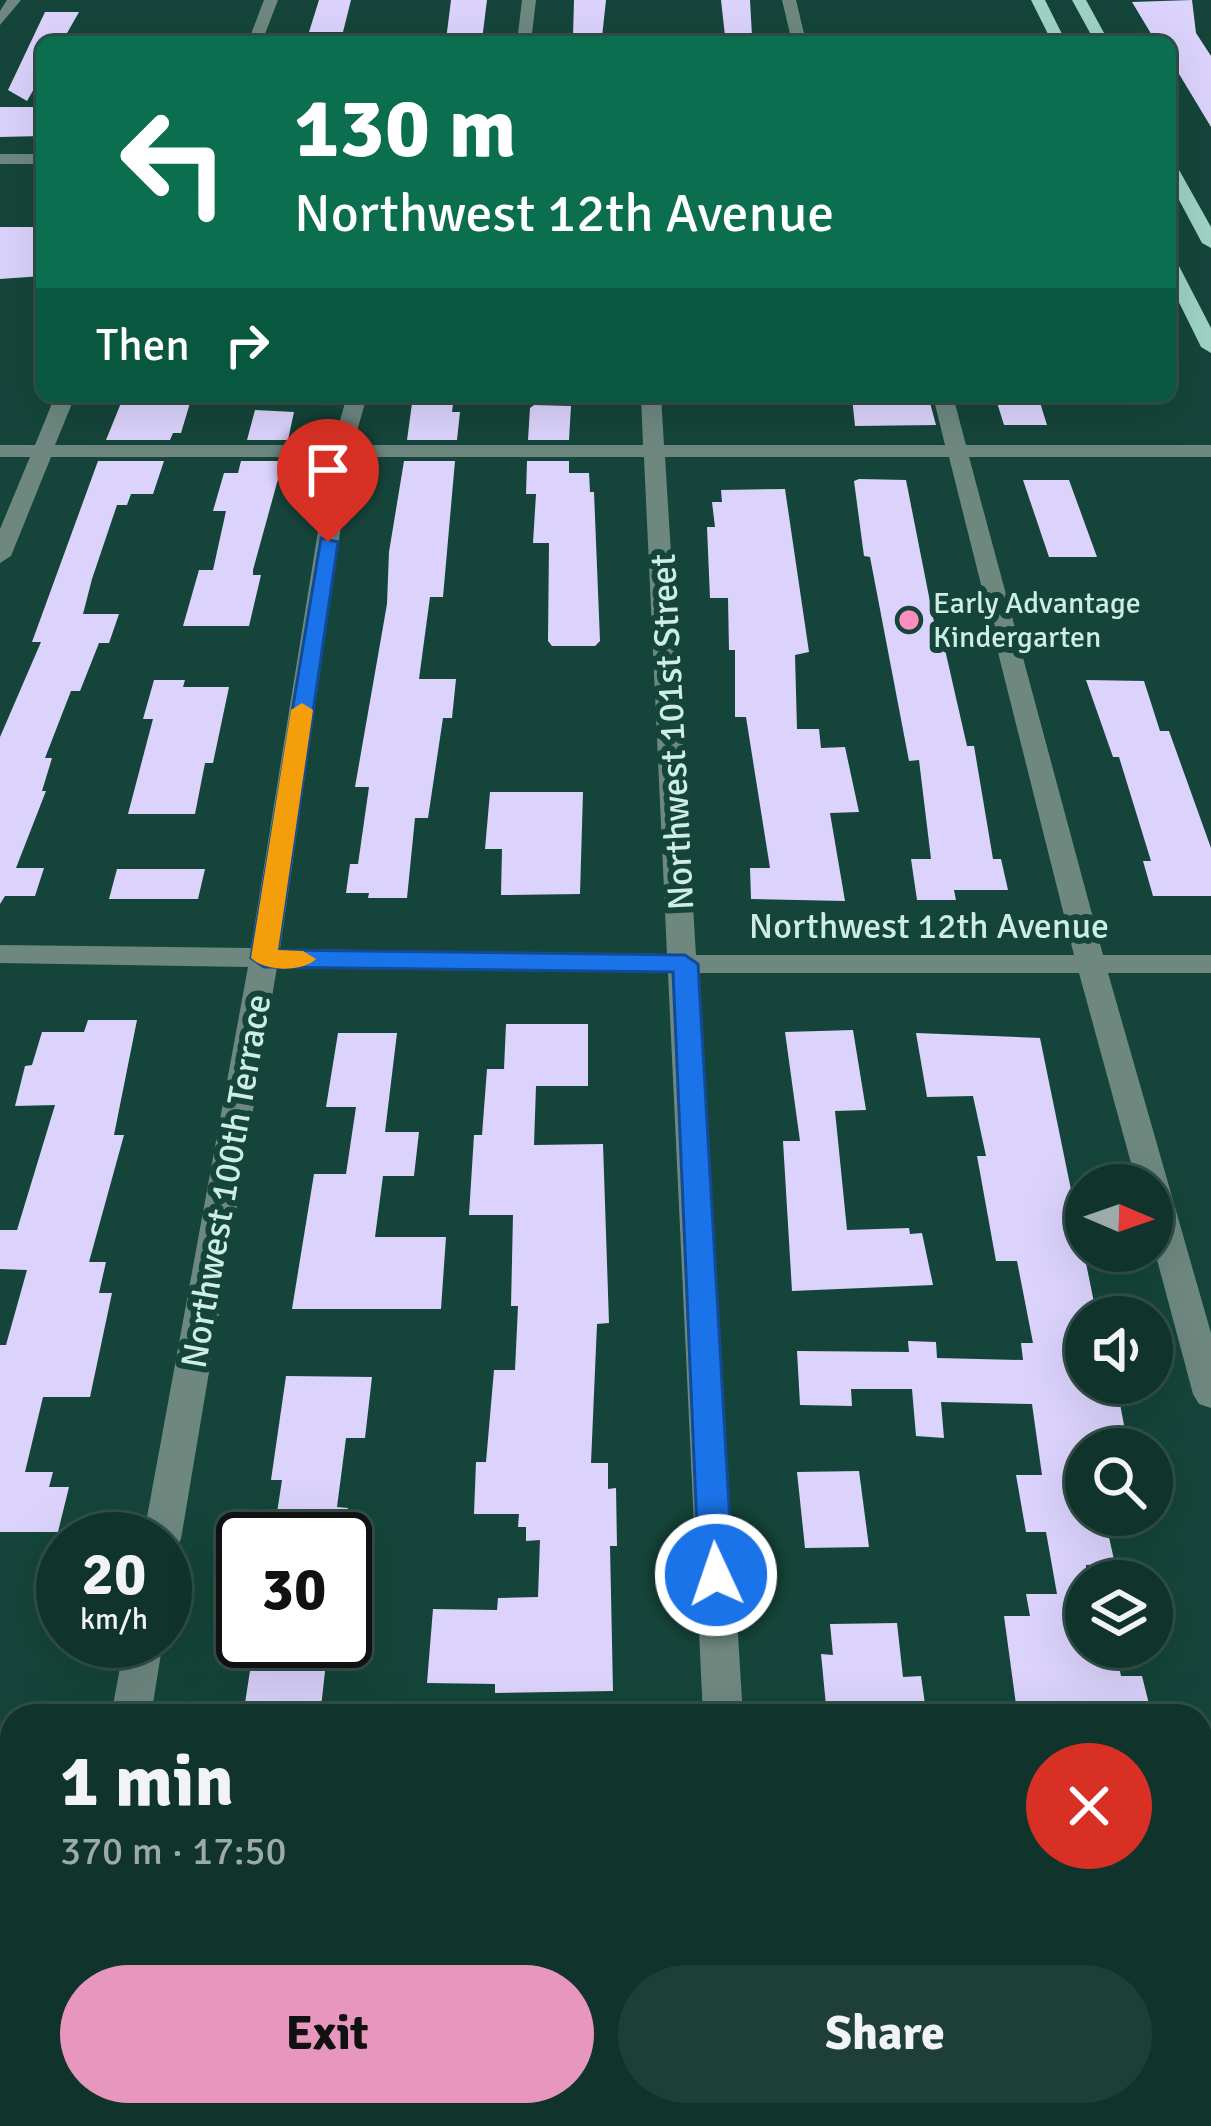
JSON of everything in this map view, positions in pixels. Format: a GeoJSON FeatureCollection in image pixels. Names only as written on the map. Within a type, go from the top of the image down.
{"type":"FeatureCollection","features":[{"type":"Feature","properties":{"kind":"main road"},"geometry":{"type":"LineString","coordinates":[[1038,0],[1056,36]]}},
{"type":"Feature","properties":{"kind":"main road"},"geometry":{"type":"LineString","coordinates":[[1079,0],[1099,36]]}},
{"type":"Feature","properties":{"kind":"main road"},"geometry":{"type":"LineString","coordinates":[[1176,179],[1211,243]]}},
{"type":"Feature","properties":{"kind":"main road"},"geometry":{"type":"LineString","coordinates":[[1176,278],[1211,347]]}},
{"type":"Feature","properties":{"kind":"street"},"geometry":{"type":"LineString","coordinates":[[0,21],[14,0]]}},
{"type":"Feature","properties":{"kind":"street"},"geometry":{"type":"LineString","coordinates":[[257,36],[272,0]]}},
{"type":"Feature","properties":{"kind":"street"},"geometry":{"type":"LineString","coordinates":[[525,36],[529,0]]}},
{"type":"Feature","properties":{"kind":"street"},"geometry":{"type":"LineString","coordinates":[[789,0],[798,36]]}},
{"type":"Feature","properties":{"kind":"street"},"geometry":{"type":"LineString","coordinates":[[0,159],[36,159]]}},
{"type":"Feature","properties":{"kind":"street"},"geometry":{"type":"LineString","coordinates":[[0,556],[63,402]]}},
{"type":"Feature","properties":{"kind":"street","name":"Northwest 100th Terrace"},"geometry":{"type":"LineString","coordinates":[[167,1512],[264,958],[341,449],[355,402]]}},
{"type":"Feature","properties":{"kind":"street","name":"Northwest 101st Street"},"geometry":{"type":"LineString","coordinates":[[651,402],[722,1704]]}},
{"type":"Feature","properties":{"kind":"street"},"geometry":{"type":"LineString","coordinates":[[945,402],[1091,964],[1211,1394]]}},
{"type":"Feature","properties":{"kind":"street"},"geometry":{"type":"LineString","coordinates":[[0,451],[1211,451]]}},
{"type":"Feature","properties":{"kind":"street","name":"Northwest 12th Avenue"},"geometry":{"type":"LineString","coordinates":[[0,955],[685,964],[1211,964]]}},
{"type":"Feature","properties":{"kind":"street"},"geometry":{"type":"LineString","coordinates":[[133,1704],[139,1668]]}},
{"type":"Feature","properties":{"kind":"building"},"geometry":{"type":"Polygon","coordinates":[[[319,0],[351,0],[343,32],[309,32],[319,0]]]}},
{"type":"Feature","properties":{"kind":"building"},"geometry":{"type":"Polygon","coordinates":[[[451,0],[487,0],[482,36],[446,36],[451,0]]]}},
{"type":"Feature","properties":{"kind":"building"},"geometry":{"type":"Polygon","coordinates":[[[574,0],[606,0],[602,36],[573,36],[574,0]]]}},
{"type":"Feature","properties":{"kind":"building"},"geometry":{"type":"Polygon","coordinates":[[[721,0],[750,0],[752,36],[725,36],[721,0]]]}},
{"type":"Feature","properties":{"kind":"building"},"geometry":{"type":"Polygon","coordinates":[[[1192,0],[1196,33],[1211,56],[1211,127],[1176,69],[1176,36],[1152,36],[1132,2],[1192,0]]]}},
{"type":"Feature","properties":{"kind":"building"},"geometry":{"type":"Polygon","coordinates":[[[45,12],[79,12],[65,36],[36,36],[36,85],[27,101],[8,90],[45,12]]]}},
{"type":"Feature","properties":{"kind":"building"},"geometry":{"type":"Polygon","coordinates":[[[0,107],[36,107],[36,136],[0,137],[0,107]]]}},
{"type":"Feature","properties":{"kind":"building"},"geometry":{"type":"Polygon","coordinates":[[[0,227],[36,227],[36,276],[0,279],[0,227]]]}},
{"type":"Feature","properties":{"kind":"building"},"geometry":{"type":"Polygon","coordinates":[[[412,402],[453,402],[452,412],[460,412],[457,440],[407,440],[412,402]]]}},
{"type":"Feature","properties":{"kind":"building"},"geometry":{"type":"Polygon","coordinates":[[[853,402],[930,402],[936,425],[855,426],[853,402]]]}},
{"type":"Feature","properties":{"kind":"building"},"geometry":{"type":"Polygon","coordinates":[[[997,402],[1040,402],[1047,425],[1004,425],[997,402]]]}},
{"type":"Feature","properties":{"kind":"building"},"geometry":{"type":"Polygon","coordinates":[[[121,403],[190,403],[181,433],[173,433],[170,440],[106,440],[121,403]]]}},
{"type":"Feature","properties":{"kind":"building"},"geometry":{"type":"Polygon","coordinates":[[[534,405],[571,406],[569,440],[528,440],[534,405]]]}},
{"type":"Feature","properties":{"kind":"building"},"geometry":{"type":"Polygon","coordinates":[[[255,410],[294,412],[288,440],[247,440],[255,410]]]}},
{"type":"Feature","properties":{"kind":"building"},"geometry":{"type":"Polygon","coordinates":[[[98,461],[164,461],[153,494],[131,494],[127,505],[117,505],[92,579],[83,614],[119,614],[109,643],[99,643],[80,691],[71,691],[45,758],[52,758],[42,791],[46,791],[16,868],[44,868],[35,896],[5,896],[0,904],[0,737],[41,642],[32,642],[98,461]]]}},
{"type":"Feature","properties":{"kind":"building"},"geometry":{"type":"Polygon","coordinates":[[[241,461],[283,461],[253,570],[253,575],[261,575],[249,626],[183,626],[199,570],[213,570],[226,511],[213,511],[224,473],[238,473],[241,461]]]}},
{"type":"Feature","properties":{"kind":"building"},"geometry":{"type":"Polygon","coordinates":[[[404,461],[455,461],[443,597],[430,597],[419,679],[456,679],[452,718],[443,718],[428,818],[415,818],[407,898],[368,898],[369,893],[346,893],[350,864],[358,864],[369,787],[355,787],[387,604],[389,552],[404,461]]]}},
{"type":"Feature","properties":{"kind":"building"},"geometry":{"type":"Polygon","coordinates":[[[527,461],[569,461],[569,473],[589,473],[590,492],[594,492],[600,641],[595,646],[552,646],[548,641],[549,543],[533,543],[536,494],[526,494],[527,461]]]}},
{"type":"Feature","properties":{"kind":"building"},"geometry":{"type":"Polygon","coordinates":[[[906,480],[936,632],[941,632],[967,746],[974,746],[993,859],[1001,859],[1008,890],[954,890],[956,900],[917,900],[911,859],[931,859],[919,760],[909,761],[870,557],[864,556],[854,481],[906,480]]]}},
{"type":"Feature","properties":{"kind":"building"},"geometry":{"type":"Polygon","coordinates":[[[1023,480],[1069,480],[1097,557],[1049,557],[1023,480]]]}},
{"type":"Feature","properties":{"kind":"building"},"geometry":{"type":"Polygon","coordinates":[[[785,489],[809,652],[795,655],[797,729],[819,729],[821,748],[845,747],[859,812],[830,813],[845,901],[751,899],[750,868],[770,868],[746,717],[735,717],[735,650],[729,650],[728,598],[710,598],[707,527],[715,527],[712,502],[722,502],[721,490],[785,489]]]}},
{"type":"Feature","properties":{"kind":"building"},"geometry":{"type":"Polygon","coordinates":[[[154,680],[185,680],[183,687],[229,687],[213,763],[205,763],[195,814],[128,814],[153,719],[143,719],[154,680]]]}},
{"type":"Feature","properties":{"kind":"building"},"geometry":{"type":"Polygon","coordinates":[[[1086,680],[1144,681],[1160,731],[1169,731],[1211,848],[1211,896],[1153,896],[1143,861],[1151,861],[1119,757],[1113,757],[1086,680]]]}},
{"type":"Feature","properties":{"kind":"building"},"geometry":{"type":"Polygon","coordinates":[[[490,792],[583,792],[580,894],[501,895],[502,849],[485,849],[490,792]]]}},
{"type":"Feature","properties":{"kind":"building"},"geometry":{"type":"Polygon","coordinates":[[[117,869],[205,869],[198,899],[109,899],[117,869]]]}},
{"type":"Feature","properties":{"kind":"building"},"geometry":{"type":"Polygon","coordinates":[[[88,1020],[137,1020],[114,1135],[124,1135],[89,1262],[106,1262],[99,1293],[112,1293],[90,1397],[43,1397],[25,1472],[53,1472],[49,1487],[69,1487],[63,1512],[36,1512],[36,1532],[0,1532],[0,1345],[6,1345],[27,1270],[0,1269],[0,1230],[17,1230],[55,1105],[15,1106],[25,1066],[32,1065],[42,1032],[84,1032],[88,1020]]]}},
{"type":"Feature","properties":{"kind":"building"},"geometry":{"type":"Polygon","coordinates":[[[506,1024],[588,1024],[588,1086],[536,1086],[534,1145],[603,1144],[609,1323],[597,1324],[591,1463],[608,1463],[608,1489],[616,1488],[617,1546],[610,1546],[613,1691],[495,1693],[495,1684],[427,1683],[433,1609],[497,1610],[498,1598],[538,1597],[540,1540],[526,1541],[526,1527],[518,1527],[519,1514],[474,1514],[476,1462],[486,1462],[494,1370],[515,1370],[518,1306],[511,1306],[513,1215],[469,1215],[474,1135],[482,1135],[487,1069],[504,1069],[506,1024]]]}},
{"type":"Feature","properties":{"kind":"building"},"geometry":{"type":"Polygon","coordinates":[[[853,1030],[866,1110],[835,1111],[847,1230],[909,1228],[910,1234],[922,1233],[933,1285],[792,1291],[783,1141],[800,1141],[785,1032],[853,1030]]]}},
{"type":"Feature","properties":{"kind":"building"},"geometry":{"type":"Polygon","coordinates":[[[338,1033],[397,1033],[385,1132],[419,1132],[414,1176],[383,1176],[375,1237],[446,1237],[441,1309],[292,1309],[314,1174],[346,1174],[356,1107],[326,1107],[338,1033]]]}},
{"type":"Feature","properties":{"kind":"building"},"geometry":{"type":"Polygon","coordinates":[[[916,1033],[1040,1038],[1066,1164],[1065,1272],[1088,1272],[1093,1296],[1065,1296],[1065,1404],[1120,1404],[1125,1428],[1065,1428],[1065,1536],[1109,1536],[1114,1560],[1065,1560],[1065,1668],[1119,1668],[1121,1676],[1142,1676],[1149,1704],[1016,1704],[1004,1616],[1030,1616],[1026,1594],[1057,1594],[1046,1532],[1026,1532],[1016,1475],[1042,1475],[1032,1404],[941,1402],[944,1438],[916,1436],[912,1389],[851,1389],[852,1406],[800,1405],[797,1351],[909,1352],[908,1341],[936,1342],[937,1358],[1023,1360],[1021,1343],[1033,1343],[1017,1261],[996,1261],[977,1156],[986,1156],[973,1096],[927,1097],[916,1033]]]}},
{"type":"Feature","properties":{"kind":"building"},"geometry":{"type":"Polygon","coordinates":[[[286,1376],[372,1377],[365,1438],[346,1438],[337,1507],[348,1508],[347,1512],[277,1512],[282,1480],[271,1480],[286,1376]]]}},
{"type":"Feature","properties":{"kind":"building"},"geometry":{"type":"Polygon","coordinates":[[[859,1471],[869,1547],[805,1548],[797,1472],[859,1471]]]}},
{"type":"Feature","properties":{"kind":"building"},"geometry":{"type":"Polygon","coordinates":[[[897,1623],[903,1677],[921,1676],[925,1704],[826,1704],[821,1654],[833,1655],[830,1624],[897,1623]]]}},
{"type":"Feature","properties":{"kind":"building"},"geometry":{"type":"Polygon","coordinates":[[[250,1668],[325,1668],[321,1704],[245,1704],[250,1668]]]}},
{"type":"Feature","properties":{"kind":"slow traffic"},"geometry":{"type":"LineString","coordinates":[[302,710],[264,958],[303,959]]}},
{"type":"Feature","properties":{"kind":"place","name":"Early Advantage Kindergarten"},"geometry":{"type":"Point","coordinates":[909,620]}},
{"type":"Feature","properties":{"kind":"route"},"geometry":{"type":"LineString","coordinates":[[328,542],[264,958],[685,964],[716,1575]]}}]}
